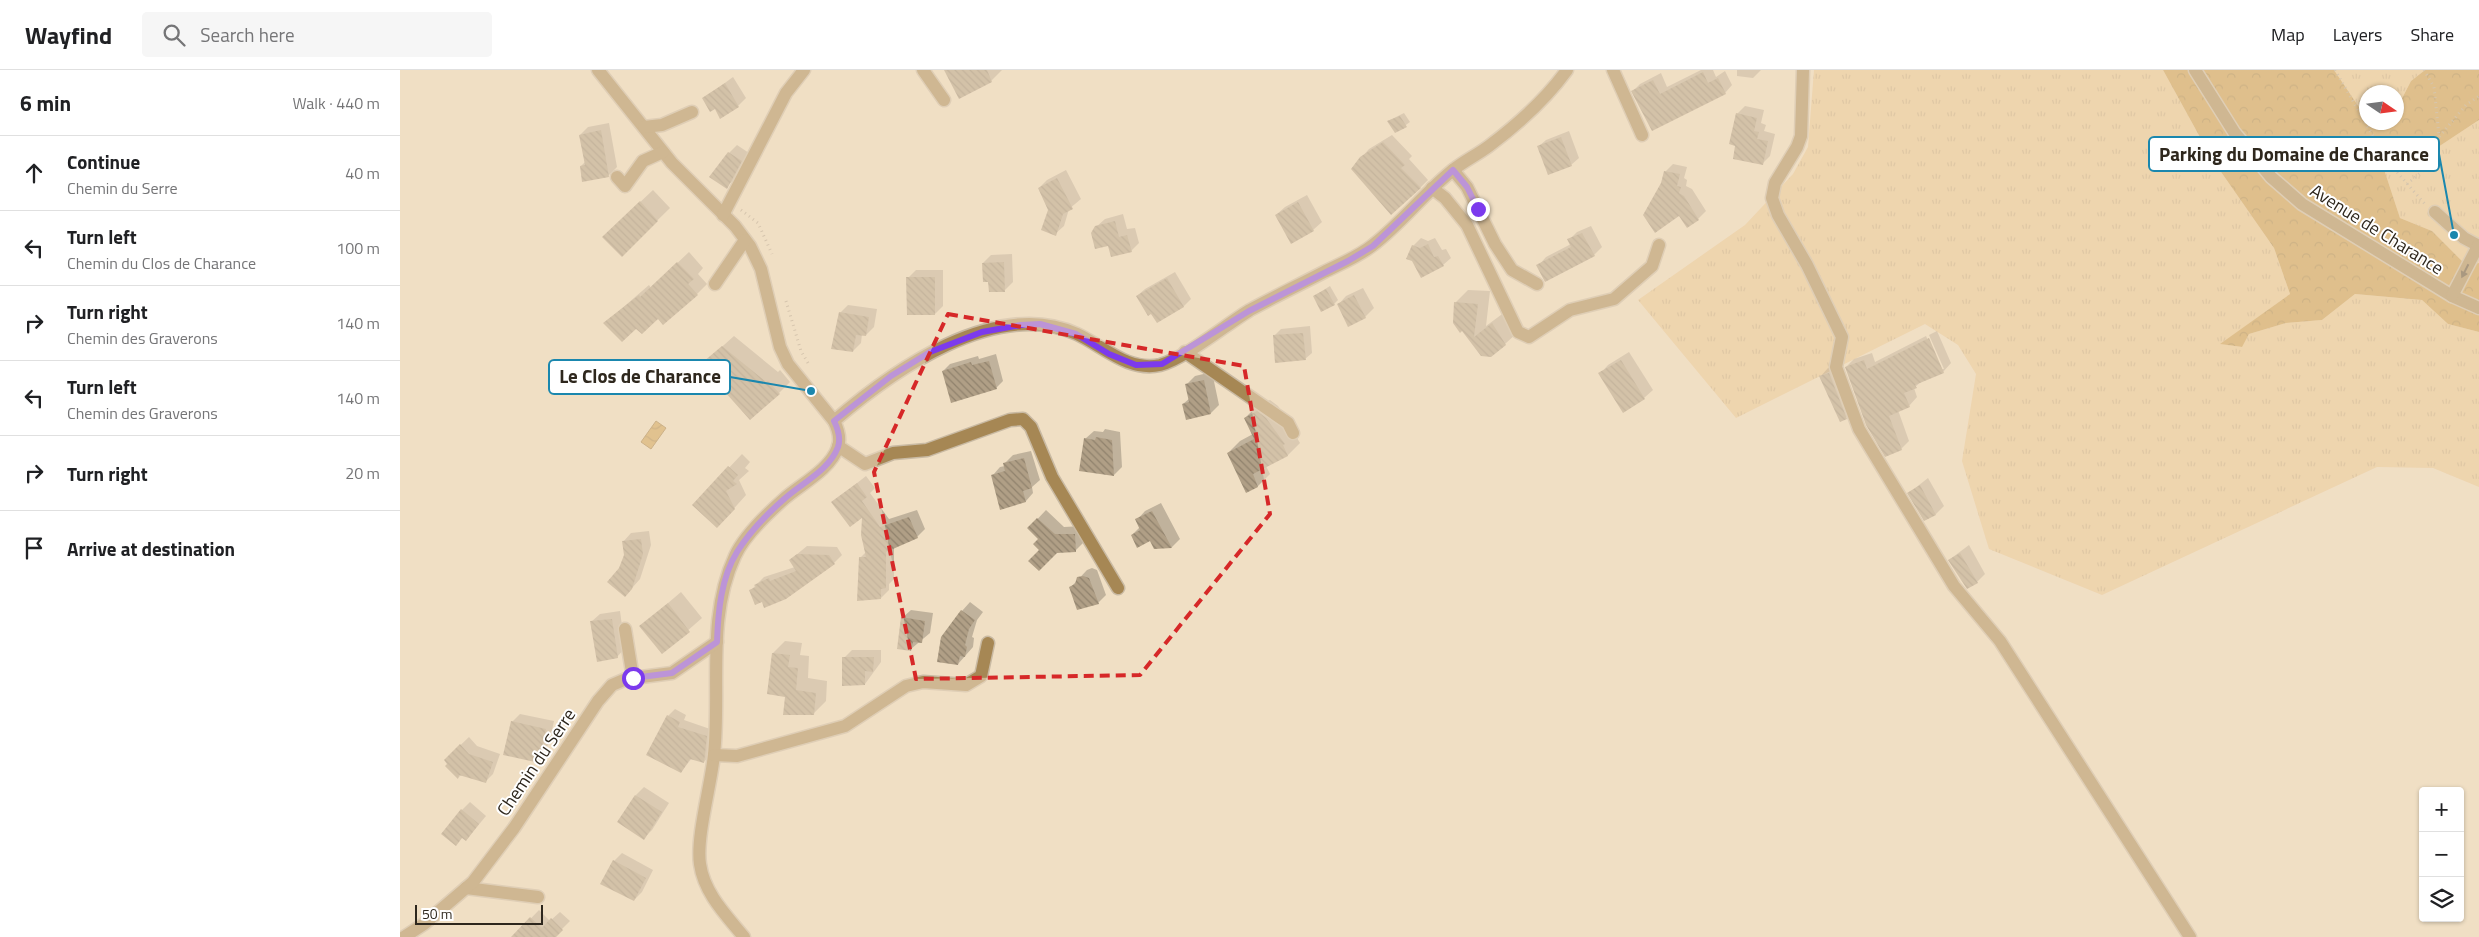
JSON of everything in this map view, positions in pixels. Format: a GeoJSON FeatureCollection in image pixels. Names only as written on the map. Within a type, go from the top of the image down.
{"type":"FeatureCollection","features":[{"type":"Feature","properties":{"kind":"street"},"geometry":{"type":"LineString","coordinates":[[598,70],[663,152],[745,240],[762,269],[780,347],[788,364],[834,421],[839,432],[838,446],[831,458],[814,476],[783,500],[744,541],[736,555],[721,603],[717,642],[718,700],[714,755],[700,843],[699,862],[711,895],[744,937]]}},
{"type":"Feature","properties":{"kind":"street"},"geometry":{"type":"LineString","coordinates":[[723,215],[786,93],[804,70]]}},
{"type":"Feature","properties":{"kind":"street"},"geometry":{"type":"LineString","coordinates":[[923,70],[944,100]]}},
{"type":"Feature","properties":{"kind":"street"},"geometry":{"type":"LineString","coordinates":[[834,421],[891,376],[930,352],[982,332],[1021,325],[1040,324],[1076,334],[1109,354],[1136,365],[1162,364],[1185,352],[1249,311],[1348,261],[1373,246],[1432,188],[1453,170],[1490,146],[1524,116],[1546,95],[1567,70]]}},
{"type":"Feature","properties":{"kind":"street"},"geometry":{"type":"LineString","coordinates":[[1614,70],[1642,135]]}},
{"type":"Feature","properties":{"kind":"street"},"geometry":{"type":"LineString","coordinates":[[1803,70],[1801,136],[1797,148],[1775,183],[1772,198],[1778,215],[1807,265],[1842,337],[1836,366],[1859,429],[1954,586],[2000,641],[2190,937]]}},
{"type":"Feature","properties":{"kind":"street","name":"Avenue de Charance"},"geometry":{"type":"LineString","coordinates":[[2195,70],[2234,132],[2270,177],[2302,204],[2452,296],[2479,308]]}},
{"type":"Feature","properties":{"kind":"street"},"geometry":{"type":"LineString","coordinates":[[644,127],[662,125],[692,112]]}},
{"type":"Feature","properties":{"kind":"street"},"geometry":{"type":"LineString","coordinates":[[617,176],[625,186],[643,161],[663,152]]}},
{"type":"Feature","properties":{"kind":"street"},"geometry":{"type":"LineString","coordinates":[[1453,170],[1467,187],[1495,244],[1512,270],[1537,284]]}},
{"type":"Feature","properties":{"kind":"street"},"geometry":{"type":"LineString","coordinates":[[1432,188],[1445,198],[1467,225],[1518,332],[1529,337],[1570,310],[1614,299],[1652,266],[1659,244]]}},
{"type":"Feature","properties":{"kind":"street"},"geometry":{"type":"LineString","coordinates":[[2435,212],[2464,238],[2478,246],[2452,296]]}},
{"type":"Feature","properties":{"kind":"street"},"geometry":{"type":"LineString","coordinates":[[715,284],[745,240]]}},
{"type":"Feature","properties":{"kind":"street"},"geometry":{"type":"LineString","coordinates":[[1185,352],[1288,423],[1293,433]]}},
{"type":"Feature","properties":{"kind":"street"},"geometry":{"type":"LineString","coordinates":[[838,446],[865,464],[893,454],[928,450],[1010,420],[1023,419],[1031,427],[1052,477],[1118,588]]}},
{"type":"Feature","properties":{"kind":"street"},"geometry":{"type":"LineString","coordinates":[[625,629],[633,678]]}},
{"type":"Feature","properties":{"kind":"street","name":"Chemin du Serre"},"geometry":{"type":"LineString","coordinates":[[404,937],[424,924],[473,882],[514,828],[598,701],[612,685],[633,678],[672,673],[717,642]]}},
{"type":"Feature","properties":{"kind":"street"},"geometry":{"type":"LineString","coordinates":[[714,755],[737,756],[845,726],[906,686],[923,682],[966,685],[981,676],[988,644]]}},
{"type":"Feature","properties":{"kind":"street"},"geometry":{"type":"LineString","coordinates":[[466,888],[538,897]]}},
{"type":"Feature","properties":{"kind":"path"},"geometry":{"type":"LineString","coordinates":[[2335,70],[2388,162],[2420,201],[2435,212]]}},
{"type":"Feature","properties":{"kind":"path"},"geometry":{"type":"LineString","coordinates":[[2407,184],[2431,164],[2439,137],[2434,87],[2424,70]]}},
{"type":"Feature","properties":{"kind":"path"},"geometry":{"type":"LineString","coordinates":[[2439,137],[2466,105],[2479,96]]}},
{"type":"Feature","properties":{"kind":"path"},"geometry":{"type":"LineString","coordinates":[[730,203],[758,223],[764,233],[773,259]]}},
{"type":"Feature","properties":{"kind":"path"},"geometry":{"type":"LineString","coordinates":[[784,297],[801,352],[813,371]]}},
{"type":"Feature","properties":{"kind":"highlighted area"},"geometry":{"type":"Polygon","coordinates":[[[948,314],[1244,366],[1270,514],[1140,675],[916,679],[874,472],[948,314]]]}},
{"type":"Feature","properties":{"kind":"green space"},"geometry":{"type":"Polygon","coordinates":[[[1814,70],[2163,70],[2212,159],[2274,248],[2290,294],[2221,344],[2241,347],[2249,334],[2286,323],[2322,320],[2355,294],[2422,300],[2448,324],[2479,332],[2479,487],[2433,468],[2377,467],[2102,595],[1989,549],[1962,461],[1976,374],[1958,345],[1925,324],[1736,418],[1638,300],[1745,225],[1793,174],[1808,147],[1814,70]]]}},
{"type":"Feature","properties":{"kind":"green space"},"geometry":{"type":"Polygon","coordinates":[[[2163,70],[2334,70],[2359,107],[2359,130],[2404,130],[2404,94],[2411,81],[2425,70],[2479,70],[2479,120],[2420,159],[2405,140],[2381,160],[2400,218],[2432,231],[2466,265],[2479,263],[2479,332],[2448,324],[2422,300],[2355,294],[2322,320],[2286,323],[2249,334],[2242,347],[2220,344],[2290,294],[2274,248],[2212,159],[2163,70]]]}},
{"type":"Feature","properties":{"kind":"green space"},"geometry":{"type":"Polygon","coordinates":[[[2334,70],[2425,70],[2411,81],[2404,94],[2404,85],[2359,85],[2359,107],[2334,70]]]}},
{"type":"Feature","properties":{"kind":"green space"},"geometry":{"type":"Polygon","coordinates":[[[2479,120],[2479,263],[2466,265],[2432,231],[2400,218],[2381,160],[2405,140],[2420,159],[2479,120]]]}},
{"type":"Feature","properties":{"kind":"water"},"geometry":{"type":"Polygon","coordinates":[[[656,421],[666,428],[651,449],[641,442],[656,421]]]}},
{"type":"Feature","properties":{"kind":"building"},"geometry":{"type":"Polygon","coordinates":[[[944,70],[987,70],[992,82],[959,99],[944,70]]]}},
{"type":"Feature","properties":{"kind":"building"},"geometry":{"type":"Polygon","coordinates":[[[1703,72],[1708,83],[1718,78],[1726,94],[1652,131],[1631,91],[1653,80],[1660,94],[1703,72]]]}},
{"type":"Feature","properties":{"kind":"building"},"geometry":{"type":"Polygon","coordinates":[[[725,83],[739,107],[720,119],[715,109],[710,112],[702,98],[725,83]]]}},
{"type":"Feature","properties":{"kind":"building"},"geometry":{"type":"Polygon","coordinates":[[[1736,113],[1757,118],[1754,131],[1759,132],[1757,139],[1768,141],[1763,165],[1733,159],[1735,146],[1729,144],[1736,113]]]}},
{"type":"Feature","properties":{"kind":"building"},"geometry":{"type":"Polygon","coordinates":[[[1400,116],[1407,127],[1395,133],[1387,121],[1400,116]]]}},
{"type":"Feature","properties":{"kind":"building"},"geometry":{"type":"Polygon","coordinates":[[[601,130],[609,177],[582,182],[580,166],[585,165],[579,135],[601,130]]]}},
{"type":"Feature","properties":{"kind":"building"},"geometry":{"type":"Polygon","coordinates":[[[1561,137],[1572,166],[1548,175],[1537,146],[1561,137]]]}},
{"type":"Feature","properties":{"kind":"building"},"geometry":{"type":"Polygon","coordinates":[[[1383,142],[1405,165],[1401,168],[1421,188],[1391,215],[1351,169],[1360,157],[1383,142]]]}},
{"type":"Feature","properties":{"kind":"building"},"geometry":{"type":"Polygon","coordinates":[[[728,152],[742,161],[727,189],[709,177],[728,152]]]}},
{"type":"Feature","properties":{"kind":"building"},"geometry":{"type":"Polygon","coordinates":[[[1664,171],[1680,174],[1677,186],[1681,187],[1679,193],[1684,196],[1699,220],[1687,228],[1679,216],[1655,233],[1643,215],[1661,183],[1664,171]]]}},
{"type":"Feature","properties":{"kind":"building"},"geometry":{"type":"Polygon","coordinates":[[[1057,178],[1073,209],[1063,214],[1056,236],[1041,230],[1048,210],[1038,188],[1057,178]]]}},
{"type":"Feature","properties":{"kind":"building"},"geometry":{"type":"Polygon","coordinates":[[[640,201],[658,221],[622,257],[602,237],[640,201]]]}},
{"type":"Feature","properties":{"kind":"building"},"geometry":{"type":"Polygon","coordinates":[[[1298,202],[1314,231],[1291,244],[1275,215],[1298,202]]]}},
{"type":"Feature","properties":{"kind":"building"},"geometry":{"type":"Polygon","coordinates":[[[1115,221],[1119,237],[1127,235],[1132,252],[1111,257],[1108,246],[1095,249],[1091,233],[1095,226],[1115,221]]]}},
{"type":"Feature","properties":{"kind":"building"},"geometry":{"type":"Polygon","coordinates":[[[1582,233],[1595,256],[1545,282],[1536,265],[1571,247],[1567,239],[1582,233]]]}},
{"type":"Feature","properties":{"kind":"building"},"geometry":{"type":"Polygon","coordinates":[[[1428,244],[1434,257],[1438,256],[1444,266],[1421,278],[1412,261],[1406,259],[1412,245],[1420,248],[1428,244]]]}},
{"type":"Feature","properties":{"kind":"building"},"geometry":{"type":"Polygon","coordinates":[[[677,262],[694,279],[688,284],[698,295],[663,325],[658,319],[642,334],[636,329],[622,342],[603,323],[639,295],[640,297],[677,262]]]}},
{"type":"Feature","properties":{"kind":"building"},"geometry":{"type":"Polygon","coordinates":[[[1004,262],[1005,292],[989,292],[988,282],[983,282],[982,263],[1004,262]]]}},
{"type":"Feature","properties":{"kind":"building"},"geometry":{"type":"Polygon","coordinates":[[[906,277],[935,277],[935,315],[907,315],[906,277]]]}},
{"type":"Feature","properties":{"kind":"building"},"geometry":{"type":"Polygon","coordinates":[[[1167,278],[1184,307],[1157,323],[1151,314],[1148,316],[1136,296],[1167,278]]]}},
{"type":"Feature","properties":{"kind":"building"},"geometry":{"type":"Polygon","coordinates":[[[1326,289],[1335,305],[1321,312],[1313,296],[1326,289]]]}},
{"type":"Feature","properties":{"kind":"building"},"geometry":{"type":"Polygon","coordinates":[[[1354,295],[1366,318],[1348,327],[1337,304],[1354,295]]]}},
{"type":"Feature","properties":{"kind":"building"},"geometry":{"type":"Polygon","coordinates":[[[1454,302],[1478,304],[1474,337],[1492,323],[1506,345],[1491,357],[1481,356],[1462,331],[1460,333],[1453,323],[1454,302]]]}},
{"type":"Feature","properties":{"kind":"building"},"geometry":{"type":"Polygon","coordinates":[[[839,312],[869,317],[866,336],[856,335],[853,352],[831,349],[839,312]]]}},
{"type":"Feature","properties":{"kind":"building"},"geometry":{"type":"Polygon","coordinates":[[[1303,333],[1306,360],[1275,363],[1273,335],[1303,333]]]}},
{"type":"Feature","properties":{"kind":"building"},"geometry":{"type":"Polygon","coordinates":[[[1929,338],[1944,373],[1915,385],[1917,388],[1904,393],[1910,407],[1889,416],[1902,450],[1885,457],[1866,425],[1845,367],[1864,360],[1867,369],[1929,338]]]}},
{"type":"Feature","properties":{"kind":"building"},"geometry":{"type":"Polygon","coordinates":[[[722,346],[766,382],[768,381],[780,394],[750,420],[716,382],[716,377],[703,362],[722,346]]]}},
{"type":"Feature","properties":{"kind":"building"},"geometry":{"type":"Polygon","coordinates":[[[1621,360],[1645,399],[1623,413],[1598,373],[1621,360]]]}},
{"type":"Feature","properties":{"kind":"building"},"geometry":{"type":"Polygon","coordinates":[[[989,361],[997,389],[951,403],[942,371],[971,362],[972,365],[989,361]]]}},
{"type":"Feature","properties":{"kind":"building"},"geometry":{"type":"Polygon","coordinates":[[[1829,373],[1847,419],[1840,422],[1819,376],[1829,373]]]}},
{"type":"Feature","properties":{"kind":"building"},"geometry":{"type":"Polygon","coordinates":[[[1204,380],[1211,414],[1186,420],[1182,404],[1189,402],[1185,384],[1204,380]]]}},
{"type":"Feature","properties":{"kind":"building"},"geometry":{"type":"Polygon","coordinates":[[[1257,411],[1266,418],[1285,444],[1283,445],[1288,456],[1253,474],[1258,487],[1246,493],[1227,453],[1254,439],[1244,418],[1257,411]]]}},
{"type":"Feature","properties":{"kind":"building"},"geometry":{"type":"Polygon","coordinates":[[[1096,437],[1112,440],[1114,476],[1079,471],[1084,438],[1095,440],[1096,437]]]}},
{"type":"Feature","properties":{"kind":"building"},"geometry":{"type":"Polygon","coordinates":[[[1024,458],[1032,488],[1023,491],[1026,502],[1000,510],[991,475],[1005,471],[1003,463],[1024,458]]]}},
{"type":"Feature","properties":{"kind":"building"},"geometry":{"type":"Polygon","coordinates":[[[728,466],[738,475],[733,481],[737,484],[726,491],[735,509],[717,528],[692,505],[728,466]]]}},
{"type":"Feature","properties":{"kind":"building"},"geometry":{"type":"Polygon","coordinates":[[[857,483],[867,497],[862,501],[880,527],[909,517],[918,538],[886,552],[886,588],[881,589],[881,599],[857,601],[859,557],[866,557],[861,535],[862,518],[850,527],[831,502],[857,483]]]}},
{"type":"Feature","properties":{"kind":"building"},"geometry":{"type":"Polygon","coordinates":[[[1920,485],[1936,515],[1924,521],[1907,493],[1920,485]]]}},
{"type":"Feature","properties":{"kind":"building"},"geometry":{"type":"Polygon","coordinates":[[[1152,511],[1172,548],[1154,549],[1150,541],[1137,548],[1131,535],[1140,530],[1135,519],[1152,511]]]}},
{"type":"Feature","properties":{"kind":"building"},"geometry":{"type":"Polygon","coordinates":[[[1037,518],[1055,534],[1075,534],[1076,552],[1057,553],[1039,571],[1028,561],[1039,550],[1033,544],[1038,539],[1027,528],[1037,518]]]}},
{"type":"Feature","properties":{"kind":"building"},"geometry":{"type":"Polygon","coordinates":[[[641,539],[643,554],[632,589],[625,597],[607,582],[619,568],[624,555],[622,541],[641,539]]]}},
{"type":"Feature","properties":{"kind":"building"},"geometry":{"type":"Polygon","coordinates":[[[1960,553],[1978,583],[1967,589],[1948,560],[1960,553]]]}},
{"type":"Feature","properties":{"kind":"building"},"geometry":{"type":"Polygon","coordinates":[[[797,554],[829,555],[835,564],[786,599],[764,608],[762,602],[755,605],[749,590],[756,587],[754,585],[769,578],[770,581],[796,571],[789,560],[797,554]]]}},
{"type":"Feature","properties":{"kind":"building"},"geometry":{"type":"Polygon","coordinates":[[[1077,577],[1089,578],[1099,604],[1077,610],[1069,587],[1075,584],[1077,577]]]}},
{"type":"Feature","properties":{"kind":"building"},"geometry":{"type":"Polygon","coordinates":[[[668,603],[690,632],[662,654],[639,626],[668,603]]]}},
{"type":"Feature","properties":{"kind":"building"},"geometry":{"type":"Polygon","coordinates":[[[961,610],[975,620],[969,629],[965,645],[967,647],[965,657],[960,656],[958,665],[937,662],[941,637],[961,610]]]}},
{"type":"Feature","properties":{"kind":"building"},"geometry":{"type":"Polygon","coordinates":[[[901,617],[925,621],[922,643],[913,642],[911,651],[897,649],[901,617]]]}},
{"type":"Feature","properties":{"kind":"building"},"geometry":{"type":"Polygon","coordinates":[[[612,619],[618,658],[597,662],[590,621],[612,619]]]}},
{"type":"Feature","properties":{"kind":"building"},"geometry":{"type":"Polygon","coordinates":[[[772,653],[790,655],[788,667],[798,668],[796,690],[816,693],[814,715],[783,715],[785,697],[767,694],[772,653]]]}},
{"type":"Feature","properties":{"kind":"building"},"geometry":{"type":"Polygon","coordinates":[[[842,657],[874,657],[873,672],[865,671],[865,685],[842,686],[842,657]]]}},
{"type":"Feature","properties":{"kind":"building"},"geometry":{"type":"Polygon","coordinates":[[[667,715],[680,722],[678,727],[707,736],[704,763],[690,759],[681,773],[646,755],[667,715]]]}},
{"type":"Feature","properties":{"kind":"building"},"geometry":{"type":"Polygon","coordinates":[[[511,721],[546,729],[541,754],[537,754],[535,762],[503,755],[511,721]]]}},
{"type":"Feature","properties":{"kind":"building"},"geometry":{"type":"Polygon","coordinates":[[[460,744],[469,754],[493,762],[486,783],[459,775],[458,779],[445,766],[447,764],[444,760],[460,744]]]}},
{"type":"Feature","properties":{"kind":"building"},"geometry":{"type":"Polygon","coordinates":[[[635,795],[662,812],[644,840],[617,822],[635,795]]]}},
{"type":"Feature","properties":{"kind":"building"},"geometry":{"type":"Polygon","coordinates":[[[461,809],[479,824],[466,841],[462,838],[456,846],[441,834],[461,809]]]}},
{"type":"Feature","properties":{"kind":"building"},"geometry":{"type":"Polygon","coordinates":[[[613,860],[646,878],[634,901],[600,884],[613,860]]]}},
{"type":"Feature","properties":{"kind":"building"},"geometry":{"type":"Polygon","coordinates":[[[530,917],[542,928],[551,918],[563,930],[556,937],[511,937],[530,917]]]}},
{"type":"Feature","properties":{"kind":"place","name":"Parking du Domaine de Charance"},"geometry":{"type":"Point","coordinates":[2454,235]}},
{"type":"Feature","properties":{"kind":"place","name":"Le Clos de Charance"},"geometry":{"type":"Point","coordinates":[811,391]}},
{"type":"Feature","properties":{"kind":"route"},"geometry":{"type":"LineString","coordinates":[[633,678],[672,673],[717,642],[718,622],[725,584],[736,555],[744,541],[783,500],[814,476],[831,458],[838,446],[839,432],[834,421],[891,376],[930,352],[982,332],[1021,325],[1040,324],[1076,334],[1109,354],[1136,365],[1162,364],[1185,352],[1249,311],[1348,261],[1373,246],[1453,170],[1467,187],[1478,209]]}}]}
